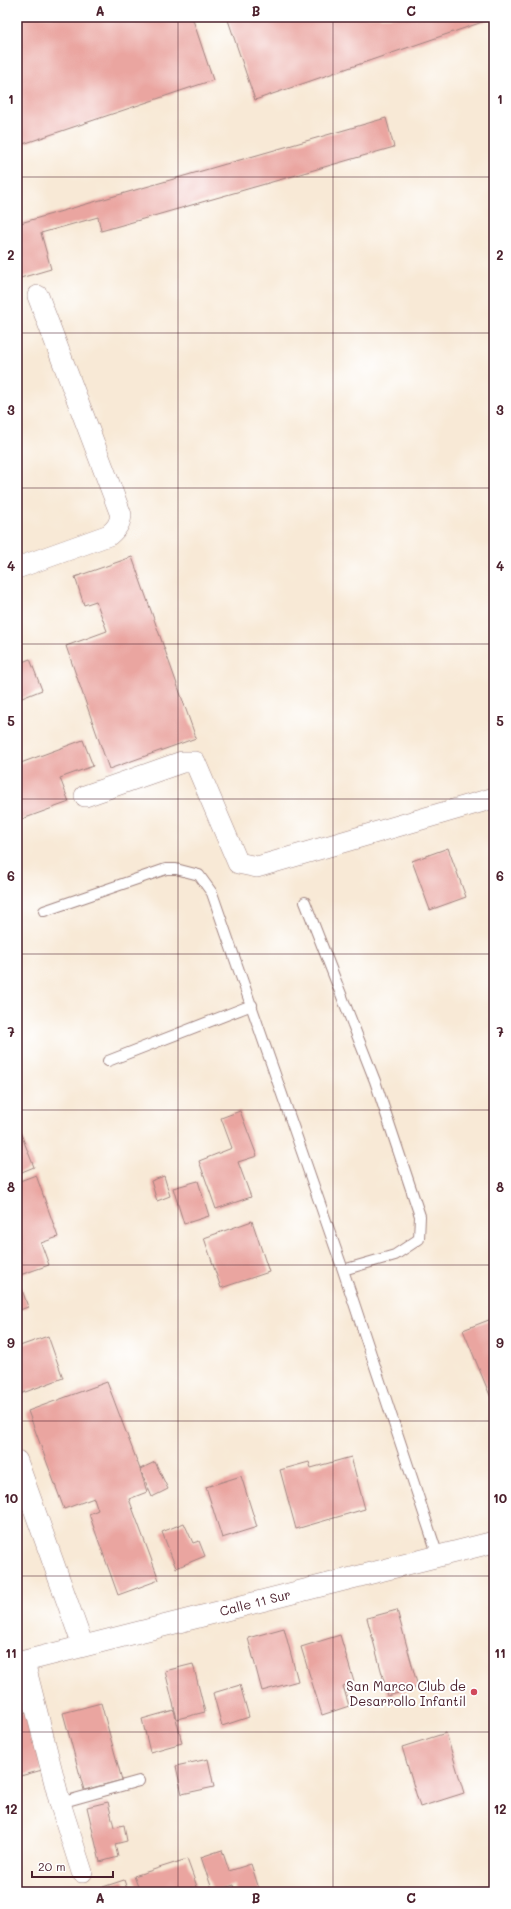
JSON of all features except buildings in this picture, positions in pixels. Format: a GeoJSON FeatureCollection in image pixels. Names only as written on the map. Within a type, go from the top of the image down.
{"type":"FeatureCollection","features":[{"type":"Feature","properties":{"kind":"street"},"geometry":{"type":"LineString","coordinates":[[17,568],[109,534],[118,526],[121,515],[38,296]]}},
{"type":"Feature","properties":{"kind":"street"},"geometry":{"type":"LineString","coordinates":[[85,796],[182,762],[195,762],[238,863],[257,867],[494,798]]}},
{"type":"Feature","properties":{"kind":"street"},"geometry":{"type":"LineString","coordinates":[[17,1461],[83,1646]]}},
{"type":"Feature","properties":{"kind":"street","name":"Calle 11 Sur"},"geometry":{"type":"LineString","coordinates":[[20,1662],[494,1542]]}},
{"type":"Feature","properties":{"kind":"street"},"geometry":{"type":"LineString","coordinates":[[20,1662],[60,1803],[82,1872]]}},
{"type":"Feature","properties":{"kind":"lane"},"geometry":{"type":"LineString","coordinates":[[44,911],[166,870],[176,869],[199,875],[212,893],[343,1270],[438,1556]]}},
{"type":"Feature","properties":{"kind":"lane"},"geometry":{"type":"LineString","coordinates":[[305,902],[375,1081],[420,1216],[419,1239],[395,1255],[343,1270]]}},
{"type":"Feature","properties":{"kind":"lane"},"geometry":{"type":"LineString","coordinates":[[108,1061],[252,1005]]}},
{"type":"Feature","properties":{"kind":"lane"},"geometry":{"type":"LineString","coordinates":[[60,1803],[138,1781]]}},
{"type":"Feature","properties":{"kind":"place","name":"San Marco Club de Desarrollo Infantil"},"geometry":{"type":"Point","coordinates":[474,1692]}}]}
